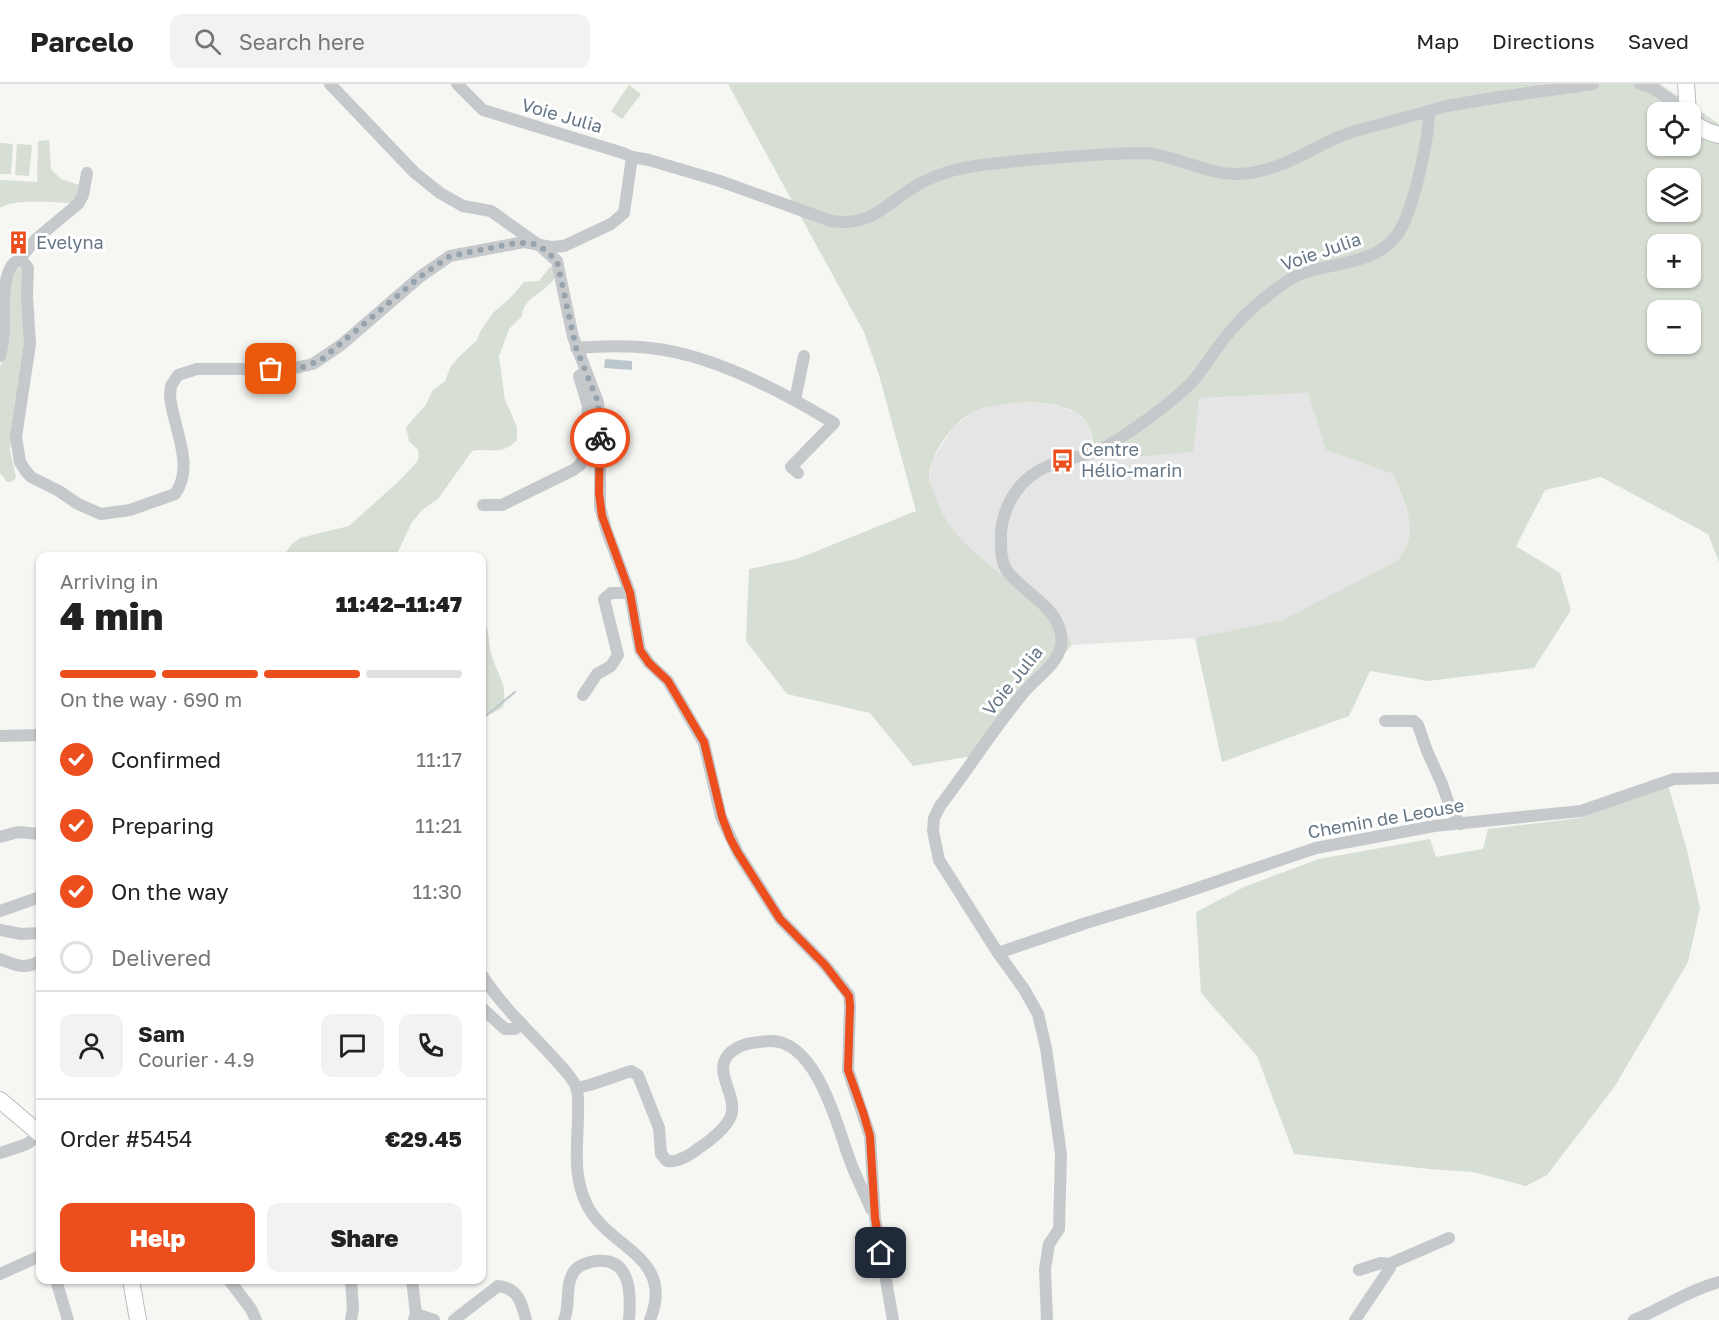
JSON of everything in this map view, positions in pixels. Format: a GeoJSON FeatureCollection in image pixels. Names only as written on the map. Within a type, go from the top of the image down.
{"type":"FeatureCollection","features":[{"type":"Feature","properties":{"kind":"main road"},"geometry":{"type":"LineString","coordinates":[[1686,84],[1688,102]]}},
{"type":"Feature","properties":{"kind":"main road"},"geometry":{"type":"LineString","coordinates":[[1701,128],[1706,132],[1719,135]]}},
{"type":"Feature","properties":{"kind":"main road"},"geometry":{"type":"LineString","coordinates":[[0,1100],[36,1131]]}},
{"type":"Feature","properties":{"kind":"main road"},"geometry":{"type":"LineString","coordinates":[[132,1284],[138,1320]]}},
{"type":"Feature","properties":{"kind":"street"},"geometry":{"type":"LineString","coordinates":[[330,84],[414,172],[440,193],[463,206],[491,211],[557,261],[576,348],[599,411],[599,493],[602,516],[630,593],[640,650],[649,663],[668,681],[704,742],[722,817],[730,838],[780,919],[825,965],[849,996],[848,1070],[870,1136],[875,1218],[892,1320]]}},
{"type":"Feature","properties":{"kind":"street","name":"Voie Julia"},"geometry":{"type":"LineString","coordinates":[[457,84],[483,110],[632,157],[720,181],[831,221],[854,223],[868,219],[917,184],[954,169],[1047,159],[1147,153],[1219,172],[1238,174],[1261,171],[1283,165],[1329,140],[1429,111],[1452,105],[1593,84]]}},
{"type":"Feature","properties":{"kind":"street"},"geometry":{"type":"LineString","coordinates":[[1640,84],[1653,88],[1673,102]]}},
{"type":"Feature","properties":{"kind":"street","name":"Voie Julia"},"geometry":{"type":"LineString","coordinates":[[1047,1320],[1045,1269],[1049,1244],[1059,1229],[1061,1154],[1046,1048],[1038,1014],[939,860],[933,831],[934,818],[940,806],[1025,692],[1057,658],[1060,650],[1061,635],[1056,620],[1050,611],[1008,572],[1003,562],[1002,520],[1020,486],[1039,470],[1049,464],[1078,457],[1111,445],[1145,421],[1191,382],[1234,327],[1261,300],[1289,279],[1369,256],[1396,236],[1405,222],[1413,199],[1429,125],[1429,111]]}},
{"type":"Feature","properties":{"kind":"street"},"geometry":{"type":"LineString","coordinates":[[19,260],[25,261],[28,268],[30,344],[16,437],[20,462],[31,477],[58,490],[91,512],[101,514],[130,510],[175,494],[183,478],[183,458],[170,395],[171,386],[178,375],[197,369],[290,369],[313,364],[340,345],[421,276],[450,256],[525,242],[540,246],[564,246],[619,219],[626,209],[632,157]]}},
{"type":"Feature","properties":{"kind":"street"},"geometry":{"type":"LineString","coordinates":[[0,356],[4,335],[4,280],[12,263],[19,260],[36,239],[78,204],[84,195],[87,173]]}},
{"type":"Feature","properties":{"kind":"street"},"geometry":{"type":"LineString","coordinates":[[576,348],[603,346],[652,348],[674,353],[733,372],[795,400],[834,423],[791,467],[798,473]]}},
{"type":"Feature","properties":{"kind":"street"},"geometry":{"type":"LineString","coordinates":[[795,400],[804,356]]}},
{"type":"Feature","properties":{"kind":"street"},"geometry":{"type":"LineString","coordinates":[[483,505],[502,505],[580,465],[585,455],[588,406],[579,376],[585,372]]}},
{"type":"Feature","properties":{"kind":"street"},"geometry":{"type":"LineString","coordinates":[[583,695],[597,674],[611,666],[618,655],[603,603],[604,599],[610,593],[630,593]]}},
{"type":"Feature","properties":{"kind":"street"},"geometry":{"type":"LineString","coordinates":[[1385,721],[1414,721],[1418,725],[1450,807],[1460,824]]}},
{"type":"Feature","properties":{"kind":"street"},"geometry":{"type":"LineString","coordinates":[[0,735],[36,735]]}},
{"type":"Feature","properties":{"kind":"street","name":"Chemin de Leouse"},"geometry":{"type":"LineString","coordinates":[[998,953],[1086,923],[1165,900],[1316,848],[1434,826],[1581,811],[1674,779],[1719,778]]}},
{"type":"Feature","properties":{"kind":"street"},"geometry":{"type":"LineString","coordinates":[[0,837],[18,832],[36,834]]}},
{"type":"Feature","properties":{"kind":"street"},"geometry":{"type":"LineString","coordinates":[[0,911],[36,898]]}},
{"type":"Feature","properties":{"kind":"street"},"geometry":{"type":"LineString","coordinates":[[0,930],[21,934],[36,933]]}},
{"type":"Feature","properties":{"kind":"street"},"geometry":{"type":"LineString","coordinates":[[0,959],[20,967],[29,967],[36,963]]}},
{"type":"Feature","properties":{"kind":"street"},"geometry":{"type":"LineString","coordinates":[[486,980],[567,1073],[576,1088],[578,1102],[577,1180],[587,1205],[600,1223],[638,1255],[650,1269],[655,1284],[656,1299],[650,1320]]}},
{"type":"Feature","properties":{"kind":"street"},"geometry":{"type":"LineString","coordinates":[[486,1012],[506,1029],[515,1029],[522,1024]]}},
{"type":"Feature","properties":{"kind":"street"},"geometry":{"type":"LineString","coordinates":[[576,1088],[631,1071],[638,1075],[659,1128],[661,1154],[666,1161],[674,1162],[709,1142],[731,1115],[732,1103],[722,1069],[724,1060],[731,1052],[756,1042],[780,1041],[801,1054],[829,1099],[850,1161],[875,1218]]}},
{"type":"Feature","properties":{"kind":"street"},"geometry":{"type":"LineString","coordinates":[[0,1153],[27,1144],[36,1137]]}},
{"type":"Feature","properties":{"kind":"street"},"geometry":{"type":"LineString","coordinates":[[1359,1270],[1381,1263],[1389,1264],[1449,1238]]}},
{"type":"Feature","properties":{"kind":"street"},"geometry":{"type":"LineString","coordinates":[[0,1274],[36,1258]]}},
{"type":"Feature","properties":{"kind":"street"},"geometry":{"type":"LineString","coordinates":[[564,1320],[570,1282],[575,1271],[585,1264],[599,1261],[610,1263],[621,1269],[626,1276],[631,1297],[629,1320]]}},
{"type":"Feature","properties":{"kind":"street"},"geometry":{"type":"LineString","coordinates":[[1356,1320],[1390,1268],[1389,1264]]}},
{"type":"Feature","properties":{"kind":"street"},"geometry":{"type":"LineString","coordinates":[[1634,1320],[1698,1287],[1719,1282]]}},
{"type":"Feature","properties":{"kind":"street"},"geometry":{"type":"LineString","coordinates":[[57,1284],[68,1320]]}},
{"type":"Feature","properties":{"kind":"street"},"geometry":{"type":"LineString","coordinates":[[232,1284],[251,1309],[256,1320]]}},
{"type":"Feature","properties":{"kind":"street"},"geometry":{"type":"LineString","coordinates":[[351,1284],[353,1310],[351,1320]]}},
{"type":"Feature","properties":{"kind":"street"},"geometry":{"type":"LineString","coordinates":[[412,1284],[415,1317],[434,1320]]}},
{"type":"Feature","properties":{"kind":"street"},"geometry":{"type":"LineString","coordinates":[[454,1320],[498,1286],[508,1287],[517,1294],[526,1320]]}},
{"type":"Feature","properties":{"kind":"shaded area"},"geometry":{"type":"Polygon","coordinates":[[[728,84],[1660,84],[1687,102],[1647,102],[1647,156],[1701,156],[1701,112],[1719,124],[1719,562],[1708,534],[1601,477],[1545,490],[1516,546],[1560,573],[1571,610],[1534,668],[1428,681],[1370,671],[1349,716],[1222,762],[1195,638],[1282,620],[1397,561],[1409,539],[1410,529],[1406,508],[1393,474],[1326,450],[1308,393],[1199,398],[1193,452],[1097,460],[1088,425],[1080,415],[1067,408],[1052,404],[1017,402],[985,408],[966,416],[944,440],[930,468],[929,479],[939,507],[948,523],[972,550],[1056,613],[1072,645],[972,756],[913,766],[870,713],[787,694],[746,641],[749,569],[797,559],[916,511],[879,375],[864,332],[728,84]]]}},
{"type":"Feature","properties":{"kind":"shaded area"},"geometry":{"type":"Polygon","coordinates":[[[629,85],[641,94],[622,119],[611,111],[629,85]]]}},
{"type":"Feature","properties":{"kind":"shaded area"},"geometry":{"type":"Polygon","coordinates":[[[49,140],[51,169],[61,179],[79,185],[73,202],[18,203],[0,208],[0,180],[37,182],[38,141],[49,140]]]}},
{"type":"Feature","properties":{"kind":"shaded area"},"geometry":{"type":"Polygon","coordinates":[[[0,143],[13,144],[11,174],[0,174],[0,143]]]}},
{"type":"Feature","properties":{"kind":"shaded area"},"geometry":{"type":"Polygon","coordinates":[[[17,144],[32,145],[29,176],[15,175],[17,144]]]}},
{"type":"Feature","properties":{"kind":"shaded area"},"geometry":{"type":"Polygon","coordinates":[[[17,267],[23,270],[25,343],[10,450],[16,478],[7,482],[0,473],[0,367],[10,336],[6,290],[17,267]]]}},
{"type":"Feature","properties":{"kind":"shaded area"},"geometry":{"type":"Polygon","coordinates":[[[552,267],[555,277],[547,287],[526,304],[522,316],[509,329],[499,356],[505,400],[517,427],[517,440],[500,450],[472,451],[438,499],[422,510],[412,522],[398,552],[286,552],[300,538],[349,526],[417,462],[418,450],[409,441],[406,427],[425,406],[433,390],[445,381],[451,366],[477,340],[493,313],[524,282],[539,281],[552,267]]]}},
{"type":"Feature","properties":{"kind":"shaded area"},"geometry":{"type":"Polygon","coordinates":[[[605,359],[632,361],[632,370],[604,368],[605,359]]]}},
{"type":"Feature","properties":{"kind":"shaded area"},"geometry":{"type":"Polygon","coordinates":[[[1308,393],[1326,450],[1393,474],[1411,522],[1411,531],[1404,553],[1397,561],[1282,620],[1195,638],[1072,645],[1056,613],[977,556],[946,524],[936,504],[929,478],[932,460],[953,428],[972,412],[992,405],[1013,402],[1041,403],[1062,407],[1078,414],[1088,424],[1097,460],[1199,398],[1308,393]]]}},
{"type":"Feature","properties":{"kind":"shaded area"},"geometry":{"type":"Polygon","coordinates":[[[486,627],[491,653],[502,680],[504,692],[503,707],[486,715],[486,627]]]}},
{"type":"Feature","properties":{"kind":"shaded area"},"geometry":{"type":"Polygon","coordinates":[[[1668,785],[1687,850],[1700,908],[1688,962],[1615,1086],[1547,1175],[1526,1186],[1473,1172],[1294,1154],[1257,1056],[1201,993],[1196,912],[1246,886],[1319,859],[1430,839],[1436,857],[1483,849],[1488,829],[1580,818],[1668,785]]]}},
{"type":"Feature","properties":{"kind":"waterway"},"geometry":{"type":"LineString","coordinates":[[486,716],[515,692]]}},
{"type":"Feature","properties":{"kind":"way so far"},"geometry":{"type":"LineString","coordinates":[[271,369],[301,368],[321,360],[421,276],[450,256],[516,243],[530,243],[540,246],[557,261],[576,348],[598,402],[600,438]]}},
{"type":"Feature","properties":{"kind":"place","name":"Evelyna"},"geometry":{"type":"Point","coordinates":[18,243]}},
{"type":"Feature","properties":{"kind":"place","name":"Centre Hélio-marin"},"geometry":{"type":"Point","coordinates":[1063,460]}},
{"type":"Feature","properties":{"kind":"route"},"geometry":{"type":"LineString","coordinates":[[600,438],[600,507],[613,549],[627,582],[640,650],[649,663],[668,681],[704,742],[722,817],[738,853],[780,919],[847,990],[850,1002],[848,1070],[870,1136],[875,1218],[881,1253]]}}]}
